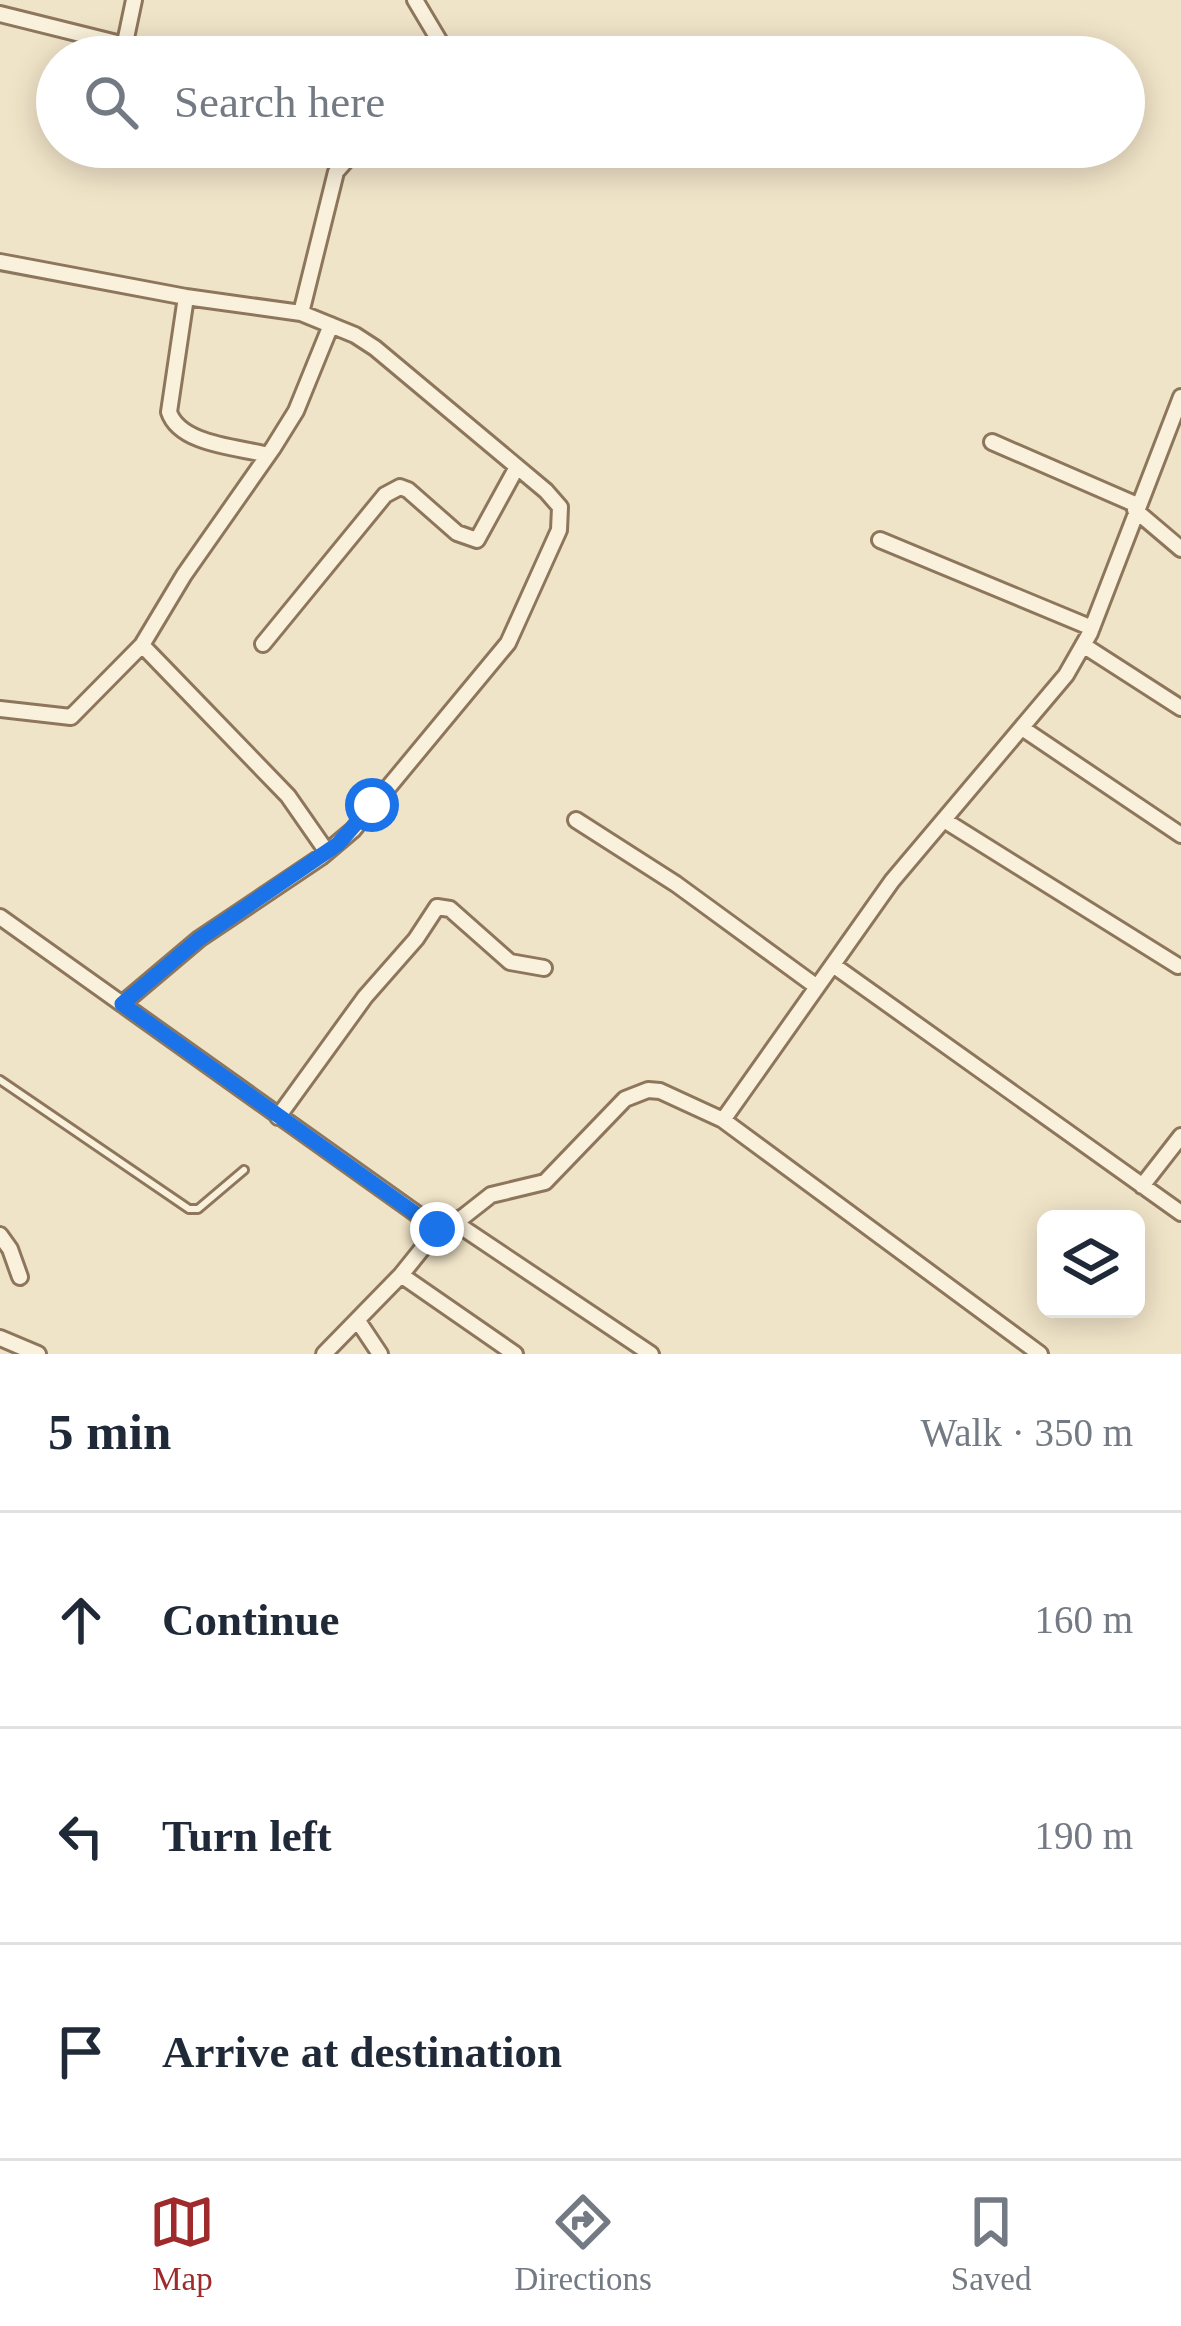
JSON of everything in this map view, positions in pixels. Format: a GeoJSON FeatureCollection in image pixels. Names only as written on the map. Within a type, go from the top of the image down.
{"type":"FeatureCollection","features":[{"type":"Feature","properties":{"kind":"street"},"geometry":{"type":"LineString","coordinates":[[127,36],[134,0]]}},
{"type":"Feature","properties":{"kind":"street"},"geometry":{"type":"LineString","coordinates":[[415,0],[436,36]]}},
{"type":"Feature","properties":{"kind":"street"},"geometry":{"type":"LineString","coordinates":[[0,14],[76,36]]}},
{"type":"Feature","properties":{"kind":"street"},"geometry":{"type":"LineString","coordinates":[[301,313],[340,168]]}},
{"type":"Feature","properties":{"kind":"street"},"geometry":{"type":"LineString","coordinates":[[0,262],[301,313],[355,335],[402,368],[556,500],[561,518],[518,628],[352,830],[199,939],[122,1004]]}},
{"type":"Feature","properties":{"kind":"street"},"geometry":{"type":"LineString","coordinates":[[186,297],[171,421],[187,434],[268,455]]}},
{"type":"Feature","properties":{"kind":"street"},"geometry":{"type":"LineString","coordinates":[[0,709],[70,716],[142,645],[296,412],[331,325]]}},
{"type":"Feature","properties":{"kind":"street"},"geometry":{"type":"LineString","coordinates":[[722,1120],[892,881],[1066,675],[1091,628],[1181,397]]}},
{"type":"Feature","properties":{"kind":"street"},"geometry":{"type":"LineString","coordinates":[[992,442],[1136,507],[1181,549]]}},
{"type":"Feature","properties":{"kind":"street"},"geometry":{"type":"LineString","coordinates":[[263,644],[385,495],[400,487],[408,490],[467,540],[477,540],[517,467]]}},
{"type":"Feature","properties":{"kind":"street"},"geometry":{"type":"LineString","coordinates":[[880,540],[1091,628]]}},
{"type":"Feature","properties":{"kind":"street"},"geometry":{"type":"LineString","coordinates":[[142,645],[288,796],[327,852]]}},
{"type":"Feature","properties":{"kind":"street"},"geometry":{"type":"LineString","coordinates":[[1083,645],[1181,708]]}},
{"type":"Feature","properties":{"kind":"street"},"geometry":{"type":"LineString","coordinates":[[1022,728],[1181,835]]}},
{"type":"Feature","properties":{"kind":"street"},"geometry":{"type":"LineString","coordinates":[[576,820],[676,884],[818,987]]}},
{"type":"Feature","properties":{"kind":"street"},"geometry":{"type":"LineString","coordinates":[[944,820],[1178,966]]}},
{"type":"Feature","properties":{"kind":"street"},"geometry":{"type":"LineString","coordinates":[[278,1117],[365,997],[416,940],[436,907],[450,909],[469,923],[490,948],[510,962],[544,968]]}},
{"type":"Feature","properties":{"kind":"street"},"geometry":{"type":"LineString","coordinates":[[0,917],[437,1229]]}},
{"type":"Feature","properties":{"kind":"street"},"geometry":{"type":"LineString","coordinates":[[833,965],[1181,1213]]}},
{"type":"Feature","properties":{"kind":"street"},"geometry":{"type":"LineString","coordinates":[[324,1354],[437,1229],[491,1195],[545,1182],[615,1106],[635,1094],[660,1090],[722,1120],[1040,1354]]}},
{"type":"Feature","properties":{"kind":"street"},"geometry":{"type":"LineString","coordinates":[[1142,1186],[1181,1136]]}},
{"type":"Feature","properties":{"kind":"street"},"geometry":{"type":"LineString","coordinates":[[454,1222],[651,1354]]}},
{"type":"Feature","properties":{"kind":"street"},"geometry":{"type":"LineString","coordinates":[[0,1235],[20,1277]]}},
{"type":"Feature","properties":{"kind":"street"},"geometry":{"type":"LineString","coordinates":[[400,1275],[515,1354]]}},
{"type":"Feature","properties":{"kind":"street"},"geometry":{"type":"LineString","coordinates":[[358,1321],[380,1354]]}},
{"type":"Feature","properties":{"kind":"street"},"geometry":{"type":"LineString","coordinates":[[0,1338],[38,1354]]}},
{"type":"Feature","properties":{"kind":"lane"},"geometry":{"type":"LineString","coordinates":[[0,1080],[189,1209],[198,1209],[244,1170]]}},
{"type":"Feature","properties":{"kind":"route"},"geometry":{"type":"LineString","coordinates":[[372,805],[338,844],[199,939],[122,1004],[437,1229]]}}]}
